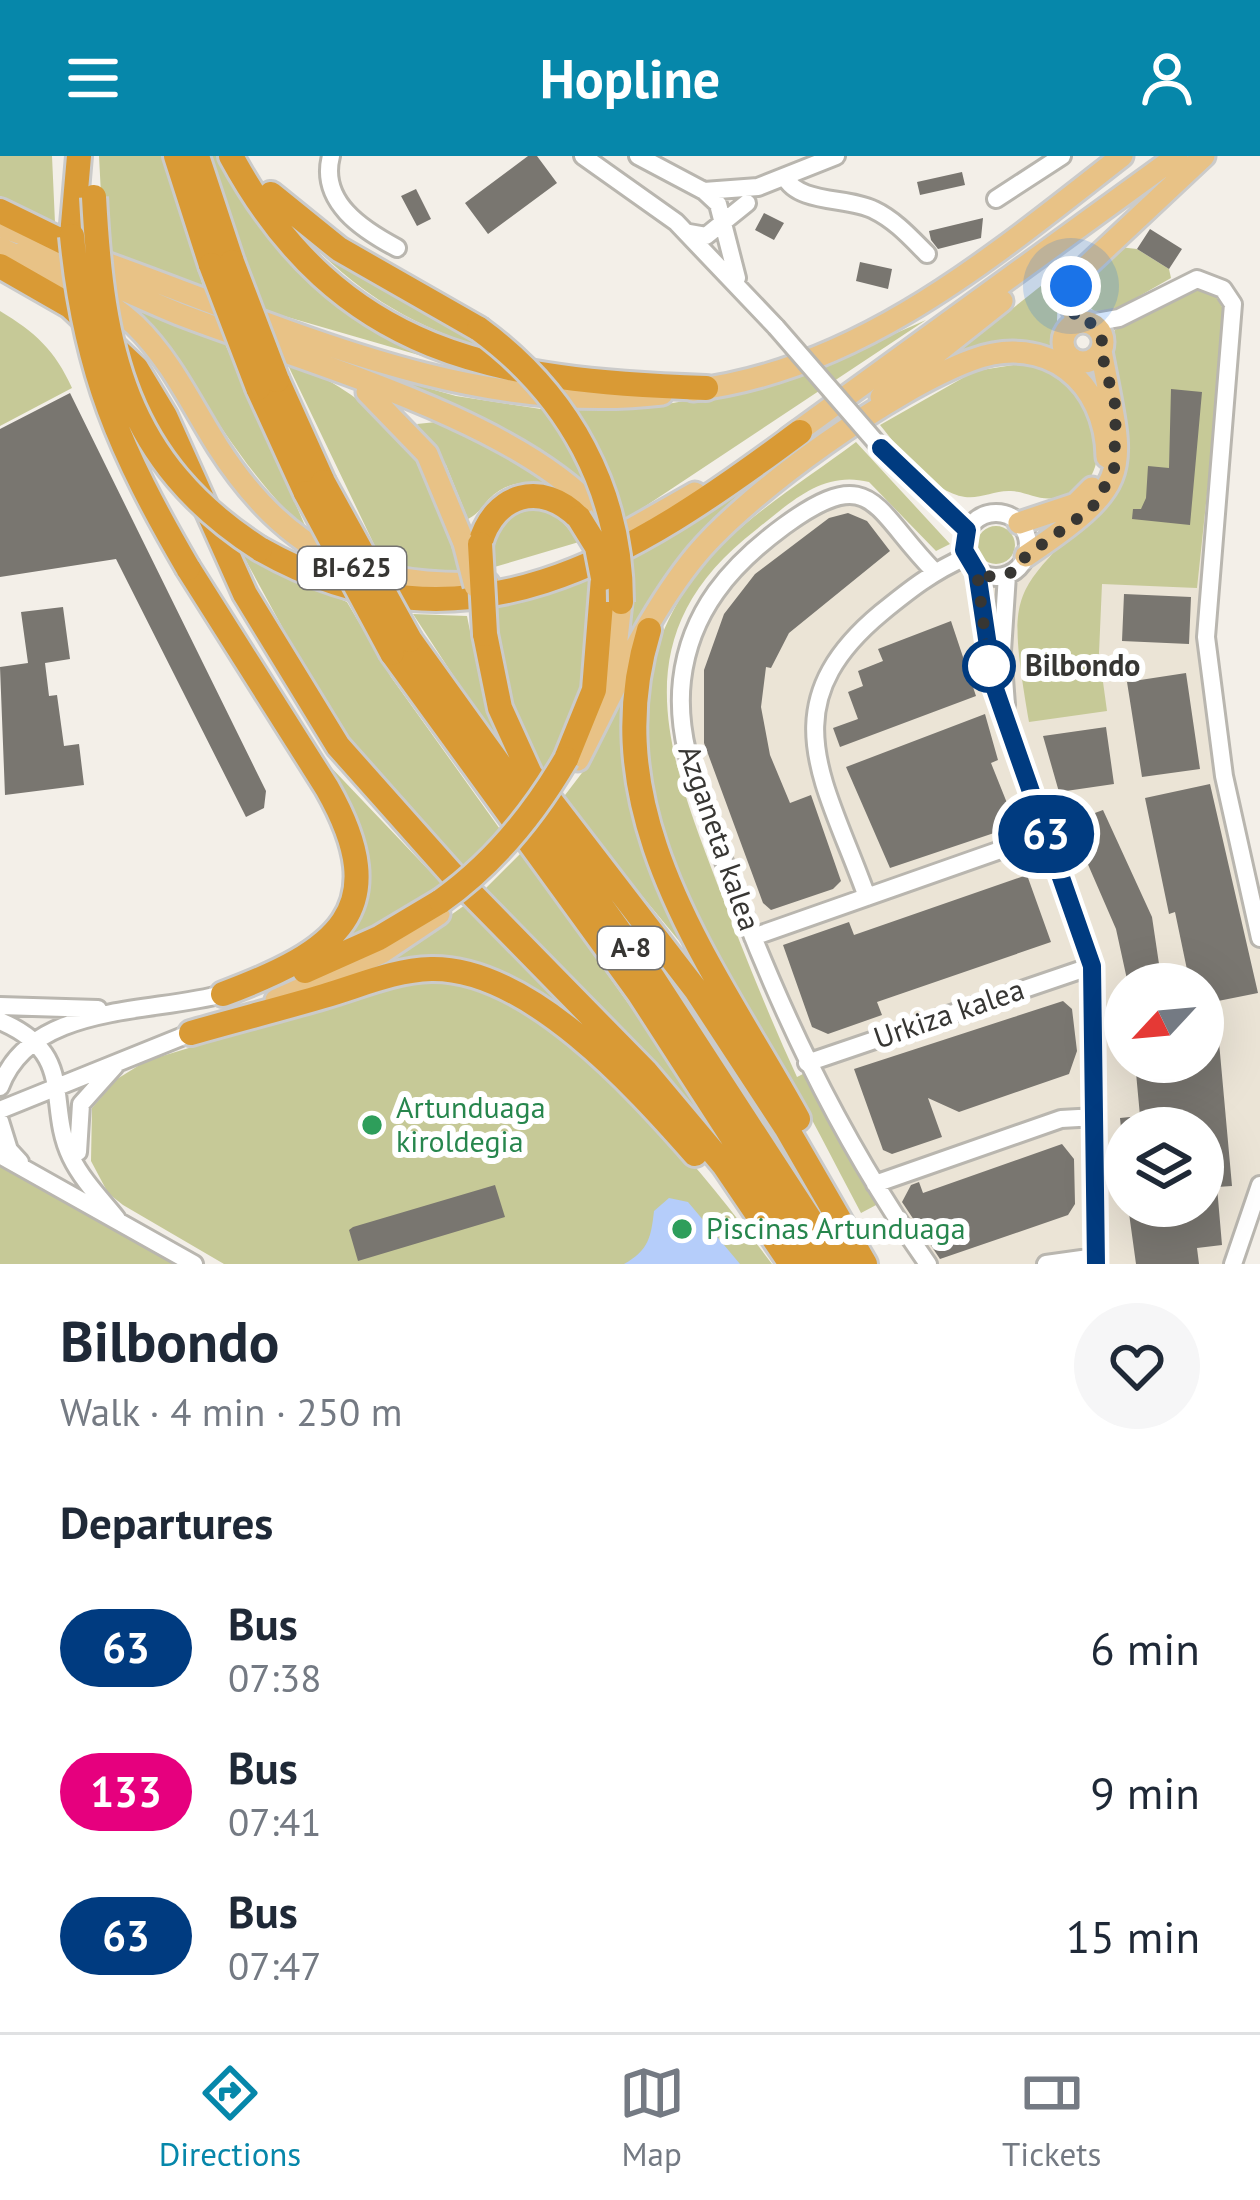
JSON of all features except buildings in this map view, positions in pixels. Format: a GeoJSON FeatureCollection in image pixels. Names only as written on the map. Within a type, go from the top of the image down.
{"type":"FeatureCollection","features":[{"type":"Feature","properties":{"kind":"highway"},"geometry":{"type":"LineString","coordinates":[[66,156],[84,337],[101,394],[188,568],[327,788],[348,826],[357,857],[355,903],[324,947],[289,970],[224,994]]}},
{"type":"Feature","properties":{"kind":"highway"},"geometry":{"type":"LineString","coordinates":[[72,236],[80,156]]}},
{"type":"Feature","properties":{"kind":"highway"},"geometry":{"type":"LineString","coordinates":[[93,156],[102,310],[130,405],[153,447],[190,493],[260,549],[322,581],[427,600],[508,594],[605,559],[733,482],[800,432]]}},
{"type":"Feature","properties":{"kind":"highway","name":"A-8"},"geometry":{"type":"LineString","coordinates":[[176,156],[314,488],[401,646],[639,993],[814,1264]]}},
{"type":"Feature","properties":{"kind":"highway","name":"A-8"},"geometry":{"type":"LineString","coordinates":[[197,156],[221,264]]}},
{"type":"Feature","properties":{"kind":"highway"},"geometry":{"type":"LineString","coordinates":[[231,156],[274,220],[323,276],[406,334],[468,358],[563,382],[706,388]]}},
{"type":"Feature","properties":{"kind":"highway"},"geometry":{"type":"LineString","coordinates":[[243,156],[264,187],[310,230],[479,328],[539,379],[572,424],[617,532],[621,602]]}},
{"type":"Feature","properties":{"kind":"highway"},"geometry":{"type":"LineString","coordinates":[[0,211],[108,264]]}},
{"type":"Feature","properties":{"kind":"highway"},"geometry":{"type":"LineString","coordinates":[[0,266],[70,306],[136,368],[164,416],[245,595],[293,680],[347,758],[451,873]]}},
{"type":"Feature","properties":{"kind":"highway"},"geometry":{"type":"LineString","coordinates":[[224,994],[329,962],[443,905],[509,839],[542,801],[572,760],[594,690],[603,578],[589,516],[551,497],[522,496],[494,513],[472,543],[500,708],[530,774],[696,990],[788,1130],[865,1264]]}},
{"type":"Feature","properties":{"kind":"highway"},"geometry":{"type":"LineString","coordinates":[[188,568],[305,728],[646,1072],[724,1165],[787,1264]]}},
{"type":"Feature","properties":{"kind":"highway"},"geometry":{"type":"LineString","coordinates":[[650,630],[638,671],[634,749],[656,859],[695,941],[874,1264]]}},
{"type":"Feature","properties":{"kind":"highway","name":"A-8"},"geometry":{"type":"LineString","coordinates":[[401,646],[653,978],[839,1264]]}},
{"type":"Feature","properties":{"kind":"highway"},"geometry":{"type":"LineString","coordinates":[[191,1033],[416,970],[454,970],[490,980],[557,1022],[640,1095],[787,1264]]}},
{"type":"Feature","properties":{"kind":"main road"},"geometry":{"type":"LineString","coordinates":[[0,230],[338,346],[494,389],[584,398],[706,388],[775,371],[894,320],[962,278],[1123,156]]}},
{"type":"Feature","properties":{"kind":"main road","name":"BI-625"},"geometry":{"type":"LineString","coordinates":[[0,248],[94,297],[136,326],[165,361],[242,481],[284,529],[357,571],[402,581],[493,583],[558,568],[800,432],[1177,156]]}},
{"type":"Feature","properties":{"kind":"main road"},"geometry":{"type":"LineString","coordinates":[[1026,556],[1092,508],[1114,471],[1118,424],[1100,332],[1084,323],[1069,302],[1075,277],[1204,156]]}},
{"type":"Feature","properties":{"kind":"main road"},"geometry":{"type":"LineString","coordinates":[[572,760],[699,552],[1117,203]]}},
{"type":"Feature","properties":{"kind":"main road"},"geometry":{"type":"LineString","coordinates":[[0,230],[176,313],[343,373],[522,452],[576,488],[611,546],[621,602],[616,675],[602,714]]}},
{"type":"Feature","properties":{"kind":"main road"},"geometry":{"type":"LineString","coordinates":[[1019,523],[1076,504],[1097,480],[1107,457],[1110,424],[1104,400],[1079,361],[1068,355],[1064,342],[1067,330],[1084,323]]}},
{"type":"Feature","properties":{"kind":"main road"},"geometry":{"type":"LineString","coordinates":[[1079,361],[1102,348]]}},
{"type":"Feature","properties":{"kind":"main road"},"geometry":{"type":"LineString","coordinates":[[793,470],[934,379],[971,360],[1004,353],[1040,354],[1073,371],[1098,403],[1107,457]]}},
{"type":"Feature","properties":{"kind":"main road"},"geometry":{"type":"LineString","coordinates":[[343,373],[389,410],[427,454],[472,543]]}},
{"type":"Feature","properties":{"kind":"main road"},"geometry":{"type":"LineString","coordinates":[[191,1033],[322,982],[381,953],[443,905]]}},
{"type":"Feature","properties":{"kind":"street"},"geometry":{"type":"LineString","coordinates":[[331,156],[328,165],[343,213],[397,248]]}},
{"type":"Feature","properties":{"kind":"street"},"geometry":{"type":"LineString","coordinates":[[583,156],[678,225],[743,290],[881,448],[967,530],[986,650],[1008,730],[1092,966],[1096,1260],[1046,1264]]}},
{"type":"Feature","properties":{"kind":"street"},"geometry":{"type":"LineString","coordinates":[[638,156],[700,189],[726,225],[728,253],[743,290]]}},
{"type":"Feature","properties":{"kind":"street"},"geometry":{"type":"LineString","coordinates":[[678,225],[672,195],[758,187],[836,156]]}},
{"type":"Feature","properties":{"kind":"street"},"geometry":{"type":"LineString","coordinates":[[996,199],[1062,156]]}},
{"type":"Feature","properties":{"kind":"street"},"geometry":{"type":"LineString","coordinates":[[613,176],[635,168],[678,177]]}},
{"type":"Feature","properties":{"kind":"street"},"geometry":{"type":"LineString","coordinates":[[785,177],[797,191],[855,201],[880,212],[927,254]]}},
{"type":"Feature","properties":{"kind":"street"},"geometry":{"type":"LineString","coordinates":[[678,225],[706,236],[726,225],[758,187]]}},
{"type":"Feature","properties":{"kind":"street"},"geometry":{"type":"LineString","coordinates":[[1084,323],[1119,319],[1198,279],[1223,290],[1233,304],[1206,637],[1225,776],[1260,938]]}},
{"type":"Feature","properties":{"kind":"street"},"geometry":{"type":"LineString","coordinates":[[1102,348],[1119,319]]}},
{"type":"Feature","properties":{"kind":"street","name":"Azganeta kalea"},"geometry":{"type":"LineString","coordinates":[[928,1264],[875,1184],[807,1063],[753,937],[684,747],[684,666],[706,604],[741,559],[837,494],[871,501],[934,571]]}},
{"type":"Feature","properties":{"kind":"street"},"geometry":{"type":"LineString","coordinates":[[967,530],[987,514],[1004,514],[1019,523],[1028,538],[1026,556],[1007,575],[1002,651],[1008,730]]}},
{"type":"Feature","properties":{"kind":"street"},"geometry":{"type":"LineString","coordinates":[[867,897],[814,744],[815,701],[822,678],[860,631],[934,571],[972,564],[1007,575]]}},
{"type":"Feature","properties":{"kind":"street"},"geometry":{"type":"LineString","coordinates":[[753,937],[1046,834]]}},
{"type":"Feature","properties":{"kind":"street","name":"Urkiza kalea"},"geometry":{"type":"LineString","coordinates":[[807,1063],[1092,966]]}},
{"type":"Feature","properties":{"kind":"street"},"geometry":{"type":"LineString","coordinates":[[0,1087],[10,1063],[31,1040],[57,1027],[224,994]]}},
{"type":"Feature","properties":{"kind":"street"},"geometry":{"type":"LineString","coordinates":[[0,1006],[170,1006]]}},
{"type":"Feature","properties":{"kind":"street"},"geometry":{"type":"LineString","coordinates":[[0,1021],[31,1040],[60,1084],[65,1141],[87,1182],[116,1219]]}},
{"type":"Feature","properties":{"kind":"street"},"geometry":{"type":"LineString","coordinates":[[0,1110],[191,1033]]}},
{"type":"Feature","properties":{"kind":"street"},"geometry":{"type":"LineString","coordinates":[[87,1182],[76,1135],[81,1104],[104,1074],[139,1051]]}},
{"type":"Feature","properties":{"kind":"street"},"geometry":{"type":"LineString","coordinates":[[875,1184],[1061,1119],[1096,1117]]}},
{"type":"Feature","properties":{"kind":"street"},"geometry":{"type":"LineString","coordinates":[[0,1121],[9,1150],[23,1166]]}},
{"type":"Feature","properties":{"kind":"street"},"geometry":{"type":"LineString","coordinates":[[0,1155],[194,1264]]}},
{"type":"Feature","properties":{"kind":"street"},"geometry":{"type":"LineString","coordinates":[[1233,1264],[1260,1185]]}},
{"type":"Feature","properties":{"kind":"shaded area"},"geometry":{"type":"Polygon","coordinates":[[[1197,279],[1233,304],[1206,637],[1260,938],[1260,1185],[1233,1264],[928,1264],[766,974],[680,708],[706,605],[820,500],[871,501],[933,571],[966,557],[984,576],[1014,572],[1104,492],[1106,348],[1119,318],[1197,279]]]}},
{"type":"Feature","properties":{"kind":"green space"},"geometry":{"type":"Polygon","coordinates":[[[0,156],[52,156],[55,223],[0,196],[0,156]]]}},
{"type":"Feature","properties":{"kind":"green space"},"geometry":{"type":"Polygon","coordinates":[[[99,156],[162,156],[204,289],[104,252],[99,156]]]}},
{"type":"Feature","properties":{"kind":"green space"},"geometry":{"type":"Polygon","coordinates":[[[211,156],[224,156],[373,326],[443,362],[263,310],[211,156]]]}},
{"type":"Feature","properties":{"kind":"green space"},"geometry":{"type":"Polygon","coordinates":[[[295,227],[504,355],[442,333],[390,307],[342,273],[295,227]]]}},
{"type":"Feature","properties":{"kind":"green space"},"geometry":{"type":"Polygon","coordinates":[[[1119,247],[1137,249],[1169,269],[1171,278],[1115,310],[1094,311],[1085,303],[1084,288],[1119,247]]]}},
{"type":"Feature","properties":{"kind":"green space"},"geometry":{"type":"Polygon","coordinates":[[[1086,250],[1058,290],[1056,351],[1020,342],[943,364],[1086,250]]]}},
{"type":"Feature","properties":{"kind":"green space"},"geometry":{"type":"Polygon","coordinates":[[[1197,288],[1217,297],[1226,315],[1197,588],[1102,584],[1099,653],[1107,711],[1029,722],[1018,614],[1035,574],[1109,495],[1111,339],[1115,330],[1197,288]]]}},
{"type":"Feature","properties":{"kind":"green space"},"geometry":{"type":"Polygon","coordinates":[[[113,296],[223,339],[307,530],[255,474],[166,351],[113,296]]]}},
{"type":"Feature","properties":{"kind":"green space"},"geometry":{"type":"Polygon","coordinates":[[[0,311],[43,343],[72,388],[0,426],[0,311]]]}},
{"type":"Feature","properties":{"kind":"green space"},"geometry":{"type":"Polygon","coordinates":[[[926,320],[623,521],[574,409],[656,406],[780,384],[926,320]]]}},
{"type":"Feature","properties":{"kind":"green space"},"geometry":{"type":"Polygon","coordinates":[[[285,359],[352,396],[402,442],[437,501],[460,574],[384,565],[285,359]]]}},
{"type":"Feature","properties":{"kind":"green space"},"geometry":{"type":"Polygon","coordinates":[[[1019,364],[1067,386],[1084,406],[1097,452],[1093,473],[1079,489],[1050,499],[1011,491],[965,497],[941,487],[918,468],[880,425],[975,371],[1019,364]]]}},
{"type":"Feature","properties":{"kind":"green space"},"geometry":{"type":"Polygon","coordinates":[[[346,365],[456,396],[554,411],[595,497],[572,474],[513,436],[346,365]]]}},
{"type":"Feature","properties":{"kind":"green space"},"geometry":{"type":"Polygon","coordinates":[[[436,422],[519,458],[565,489],[536,482],[506,487],[468,519],[446,465],[417,424],[436,422]]]}},
{"type":"Feature","properties":{"kind":"green space"},"geometry":{"type":"Polygon","coordinates":[[[856,442],[950,544],[936,551],[869,482],[837,480],[808,491],[714,569],[686,609],[671,651],[667,695],[671,740],[698,834],[797,1077],[803,1074],[878,1204],[861,1213],[685,890],[661,829],[647,768],[645,706],[659,644],[690,583],[725,542],[767,506],[856,442]]]}},
{"type":"Feature","properties":{"kind":"green space"},"geometry":{"type":"Polygon","coordinates":[[[788,460],[627,654],[630,558],[788,460]]]}},
{"type":"Feature","properties":{"kind":"green space"},"geometry":{"type":"Polygon","coordinates":[[[538,509],[557,515],[579,542],[491,568],[502,527],[516,515],[538,509]]]}},
{"type":"Feature","properties":{"kind":"green space"},"geometry":{"type":"Polygon","coordinates":[[[996,526],[1009,532],[1015,545],[1009,558],[996,564],[983,558],[977,545],[983,532],[996,526]]]}},
{"type":"Feature","properties":{"kind":"green space"},"geometry":{"type":"Polygon","coordinates":[[[233,537],[285,575],[347,602],[391,677],[502,832],[462,869],[375,775],[326,707],[233,537]]]}},
{"type":"Feature","properties":{"kind":"green space"},"geometry":{"type":"Polygon","coordinates":[[[589,577],[581,687],[544,778],[510,704],[495,606],[589,577]]]}},
{"type":"Feature","properties":{"kind":"green space"},"geometry":{"type":"Polygon","coordinates":[[[413,614],[467,616],[481,686],[515,770],[413,614]]]}},
{"type":"Feature","properties":{"kind":"green space"},"geometry":{"type":"Polygon","coordinates":[[[629,687],[632,800],[648,860],[699,965],[562,799],[588,765],[629,687]]]}},
{"type":"Feature","properties":{"kind":"green space"},"geometry":{"type":"Polygon","coordinates":[[[305,740],[442,884],[332,952],[361,905],[305,740]]]}},
{"type":"Feature","properties":{"kind":"green space"},"geometry":{"type":"Polygon","coordinates":[[[521,853],[665,1055],[791,1253],[484,890],[521,853]]]}},
{"type":"Feature","properties":{"kind":"green space"},"geometry":{"type":"Polygon","coordinates":[[[465,905],[654,1099],[507,979],[348,976],[400,951],[465,905]]]}},
{"type":"Feature","properties":{"kind":"green space","name":"Artunduaga kiroldegia"},"geometry":{"type":"Polygon","coordinates":[[[453,981],[506,1000],[550,1028],[621,1087],[687,1157],[772,1264],[224,1264],[108,1193],[91,1161],[92,1108],[117,1079],[146,1061],[399,984],[453,981]]]}},
{"type":"Feature","properties":{"kind":"green space"},"geometry":{"type":"Polygon","coordinates":[[[0,1167],[13,1169],[194,1264],[0,1264],[0,1167]]]}},
{"type":"Feature","properties":{"kind":"water","name":"Piscinas Artunduaga"},"geometry":{"type":"Polygon","coordinates":[[[669,1198],[688,1202],[740,1264],[624,1264],[644,1248],[654,1211],[669,1198]]]}},
{"type":"Feature","properties":{"kind":"bus line","name":"63"},"geometry":{"type":"LineString","coordinates":[[881,448],[967,530],[964,550],[977,572],[994,686],[1092,966],[1097,1063],[1096,1264]]}},
{"type":"Feature","properties":{"kind":"place","name":"Bilbondo"},"geometry":{"type":"Point","coordinates":[989,666]}},
{"type":"Feature","properties":{"kind":"place","name":"Artunduaga kiroldegia"},"geometry":{"type":"Point","coordinates":[372,1125]}},
{"type":"Feature","properties":{"kind":"place","name":"Piscinas Artunduaga"},"geometry":{"type":"Point","coordinates":[682,1229]}},
{"type":"Feature","properties":{"kind":"route"},"geometry":{"type":"LineString","coordinates":[[989,666],[977,572],[1000,577],[1014,572],[1026,556],[1066,530],[1104,492],[1118,454],[1116,408],[1106,377],[1102,338],[1091,323],[1078,322],[1069,302],[1071,286]]}}]}
